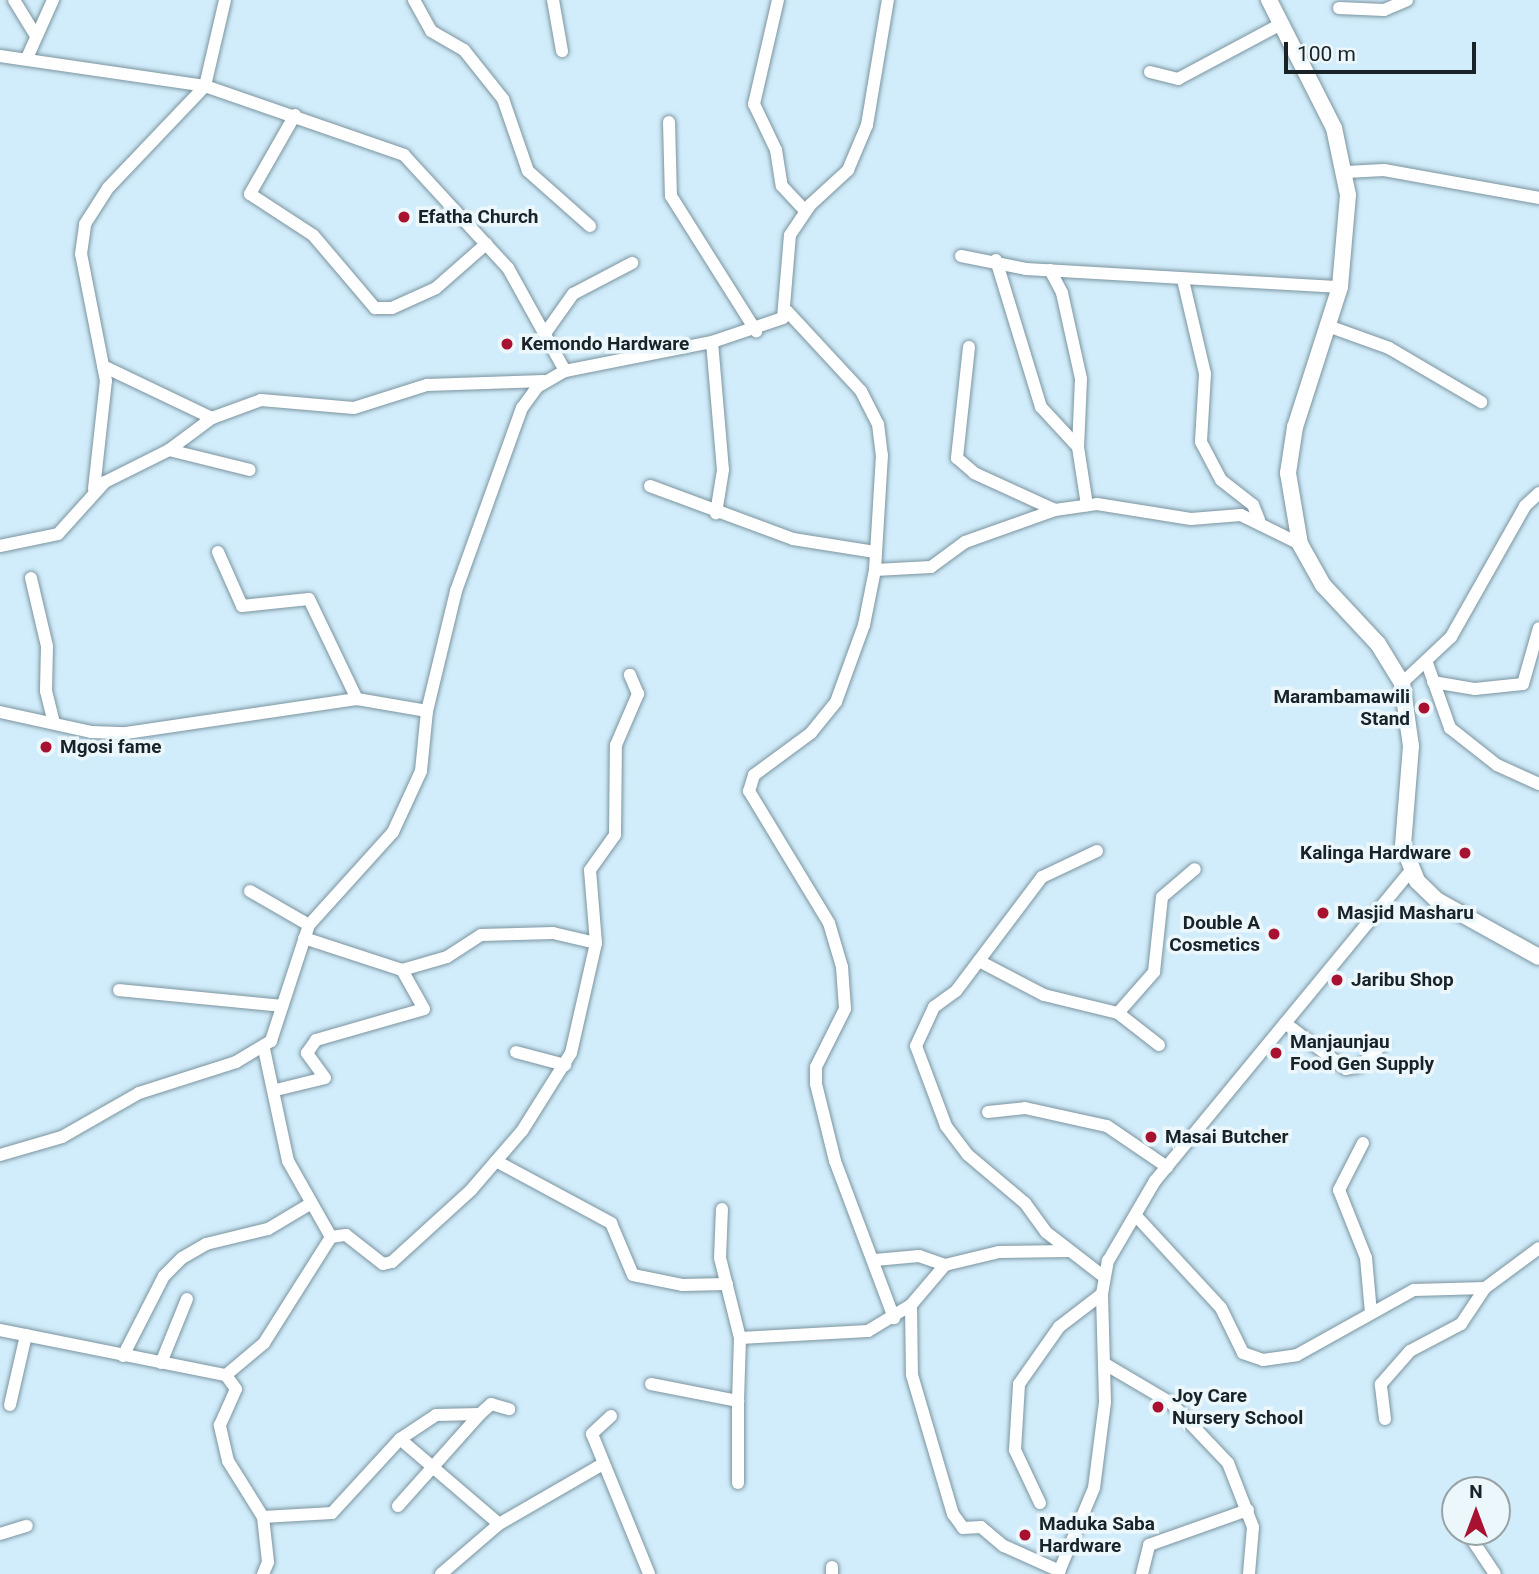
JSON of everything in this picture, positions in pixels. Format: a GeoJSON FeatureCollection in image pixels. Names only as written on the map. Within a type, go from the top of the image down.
{"type":"FeatureCollection","features":[{"type":"Feature","properties":{"kind":"street"},"geometry":{"type":"LineString","coordinates":[[14,0],[36,36]]}},
{"type":"Feature","properties":{"kind":"street"},"geometry":{"type":"LineString","coordinates":[[27,58],[53,0]]}},
{"type":"Feature","properties":{"kind":"street"},"geometry":{"type":"LineString","coordinates":[[94,489],[103,366],[81,254],[85,224],[108,188],[205,86],[225,0]]}},
{"type":"Feature","properties":{"kind":"street"},"geometry":{"type":"LineString","coordinates":[[414,0],[431,31],[464,50],[503,100],[528,171],[565,197],[590,226]]}},
{"type":"Feature","properties":{"kind":"street"},"geometry":{"type":"LineString","coordinates":[[553,0],[562,51]]}},
{"type":"Feature","properties":{"kind":"street"},"geometry":{"type":"LineString","coordinates":[[778,0],[754,104],[776,150],[782,186],[805,211]]}},
{"type":"Feature","properties":{"kind":"street"},"geometry":{"type":"LineString","coordinates":[[888,0],[867,125],[848,170],[805,211],[790,235],[787,311],[860,391],[877,424],[882,455],[874,570],[864,625],[836,702],[811,733],[754,775],[749,791],[829,923],[842,967],[845,1009],[816,1067],[816,1084],[835,1161],[875,1261],[894,1318]]}},
{"type":"Feature","properties":{"kind":"street"},"geometry":{"type":"LineString","coordinates":[[1269,0],[1321,97],[1346,172],[1340,287],[1295,427],[1288,472],[1300,544],[1323,585],[1378,644],[1402,683],[1411,746],[1403,846],[1411,870],[1438,901],[1538,955]]}},
{"type":"Feature","properties":{"kind":"street"},"geometry":{"type":"LineString","coordinates":[[1339,8],[1356,3],[1384,10],[1407,0]]}},
{"type":"Feature","properties":{"kind":"street"},"geometry":{"type":"LineString","coordinates":[[1150,72],[1178,79],[1281,24]]}},
{"type":"Feature","properties":{"kind":"street"},"geometry":{"type":"LineString","coordinates":[[0,56],[205,86],[295,115],[419,164],[486,244],[546,332],[565,371]]}},
{"type":"Feature","properties":{"kind":"street"},"geometry":{"type":"LineString","coordinates":[[295,115],[250,194],[313,235],[375,308],[392,308],[436,288],[486,244]]}},
{"type":"Feature","properties":{"kind":"street"},"geometry":{"type":"LineString","coordinates":[[669,122],[671,196],[757,331]]}},
{"type":"Feature","properties":{"kind":"street"},"geometry":{"type":"LineString","coordinates":[[1346,172],[1384,170],[1539,198]]}},
{"type":"Feature","properties":{"kind":"street"},"geometry":{"type":"LineString","coordinates":[[961,256],[1050,270],[1114,269],[1183,280],[1340,287]]}},
{"type":"Feature","properties":{"kind":"street"},"geometry":{"type":"LineString","coordinates":[[996,260],[1041,407],[1078,447]]}},
{"type":"Feature","properties":{"kind":"street"},"geometry":{"type":"LineString","coordinates":[[546,332],[573,294],[632,262]]}},
{"type":"Feature","properties":{"kind":"street"},"geometry":{"type":"LineString","coordinates":[[1050,270],[1062,293],[1081,379],[1078,447],[1087,505]]}},
{"type":"Feature","properties":{"kind":"street"},"geometry":{"type":"LineString","coordinates":[[1183,280],[1205,374],[1201,442],[1221,480],[1249,501],[1259,520]]}},
{"type":"Feature","properties":{"kind":"street"},"geometry":{"type":"LineString","coordinates":[[0,546],[58,534],[94,489],[169,450],[212,418],[261,400],[355,408],[427,385],[544,381],[565,371],[757,331],[787,311]]}},
{"type":"Feature","properties":{"kind":"street"},"geometry":{"type":"LineString","coordinates":[[1328,326],[1389,348],[1482,402]]}},
{"type":"Feature","properties":{"kind":"street"},"geometry":{"type":"LineString","coordinates":[[712,342],[723,470],[716,513]]}},
{"type":"Feature","properties":{"kind":"street"},"geometry":{"type":"LineString","coordinates":[[969,347],[957,458],[974,473],[1055,510]]}},
{"type":"Feature","properties":{"kind":"street"},"geometry":{"type":"LineString","coordinates":[[103,366],[212,418]]}},
{"type":"Feature","properties":{"kind":"street"},"geometry":{"type":"LineString","coordinates":[[331,1237],[310,1204],[289,1161],[276,1090],[264,1049],[282,1006],[309,925],[393,832],[421,771],[427,710],[495,468],[522,408],[544,381]]}},
{"type":"Feature","properties":{"kind":"street"},"geometry":{"type":"LineString","coordinates":[[169,450],[250,470]]}},
{"type":"Feature","properties":{"kind":"street"},"geometry":{"type":"LineString","coordinates":[[650,486],[716,513],[793,539],[875,552]]}},
{"type":"Feature","properties":{"kind":"street"},"geometry":{"type":"LineString","coordinates":[[1402,683],[1427,663],[1464,618],[1525,506],[1539,494]]}},
{"type":"Feature","properties":{"kind":"street"},"geometry":{"type":"LineString","coordinates":[[874,570],[931,567],[965,542],[1055,510],[1087,505],[1191,519],[1259,520],[1300,544]]}},
{"type":"Feature","properties":{"kind":"street"},"geometry":{"type":"LineString","coordinates":[[218,552],[242,606],[309,599],[357,699]]}},
{"type":"Feature","properties":{"kind":"street"},"geometry":{"type":"LineString","coordinates":[[31,578],[47,646],[46,691],[54,723]]}},
{"type":"Feature","properties":{"kind":"street"},"geometry":{"type":"LineString","coordinates":[[1433,682],[1475,689],[1522,684],[1539,628]]}},
{"type":"Feature","properties":{"kind":"street"},"geometry":{"type":"LineString","coordinates":[[1427,663],[1450,728],[1497,765],[1539,784]]}},
{"type":"Feature","properties":{"kind":"street"},"geometry":{"type":"LineString","coordinates":[[331,1237],[346,1235],[387,1264],[496,1161],[565,1065],[579,1032],[596,943],[590,870],[617,826],[616,745],[638,694],[631,675]]}},
{"type":"Feature","properties":{"kind":"street"},"geometry":{"type":"LineString","coordinates":[[0,712],[126,733],[357,699],[427,710]]}},
{"type":"Feature","properties":{"kind":"street"},"geometry":{"type":"LineString","coordinates":[[1097,851],[1042,877],[979,961],[933,1007],[920,1028],[918,1056],[956,1141],[1069,1251],[1103,1276]]}},
{"type":"Feature","properties":{"kind":"street"},"geometry":{"type":"LineString","coordinates":[[1118,1013],[1154,972],[1162,897],[1195,869]]}},
{"type":"Feature","properties":{"kind":"street"},"geometry":{"type":"LineString","coordinates":[[911,1305],[912,1375],[953,1514],[963,1528],[981,1527],[1003,1546],[1059,1572],[1094,1488],[1105,1364],[1103,1276],[1167,1167],[1411,870]]}},
{"type":"Feature","properties":{"kind":"street"},"geometry":{"type":"LineString","coordinates":[[250,891],[309,925]]}},
{"type":"Feature","properties":{"kind":"street"},"geometry":{"type":"LineString","coordinates":[[304,938],[402,970],[447,957],[481,935],[553,933],[596,943]]}},
{"type":"Feature","properties":{"kind":"street"},"geometry":{"type":"LineString","coordinates":[[979,961],[1044,995],[1118,1013],[1159,1045]]}},
{"type":"Feature","properties":{"kind":"street"},"geometry":{"type":"LineString","coordinates":[[276,1090],[325,1078],[307,1053],[316,1040],[422,1013],[417,990],[402,970]]}},
{"type":"Feature","properties":{"kind":"street"},"geometry":{"type":"LineString","coordinates":[[119,990],[282,1006]]}},
{"type":"Feature","properties":{"kind":"street"},"geometry":{"type":"LineString","coordinates":[[1286,1023],[1346,1069],[1360,1066],[1382,1044]]}},
{"type":"Feature","properties":{"kind":"street"},"geometry":{"type":"LineString","coordinates":[[0,1154],[62,1137],[148,1089],[264,1049]]}},
{"type":"Feature","properties":{"kind":"street"},"geometry":{"type":"LineString","coordinates":[[516,1052],[565,1065]]}},
{"type":"Feature","properties":{"kind":"street"},"geometry":{"type":"LineString","coordinates":[[988,1112],[1025,1108],[1107,1126],[1167,1167]]}},
{"type":"Feature","properties":{"kind":"street"},"geometry":{"type":"LineString","coordinates":[[1363,1143],[1339,1190],[1366,1258],[1371,1313]]}},
{"type":"Feature","properties":{"kind":"street"},"geometry":{"type":"LineString","coordinates":[[496,1161],[611,1223],[633,1275],[682,1285],[727,1284]]}},
{"type":"Feature","properties":{"kind":"street"},"geometry":{"type":"LineString","coordinates":[[123,1356],[164,1276],[182,1258],[205,1244],[268,1229],[310,1204]]}},
{"type":"Feature","properties":{"kind":"street"},"geometry":{"type":"LineString","coordinates":[[722,1209],[720,1258],[740,1338],[737,1483]]}},
{"type":"Feature","properties":{"kind":"street"},"geometry":{"type":"LineString","coordinates":[[1138,1218],[1222,1308],[1237,1345],[1253,1357],[1297,1355],[1423,1287],[1485,1288]]}},
{"type":"Feature","properties":{"kind":"street"},"geometry":{"type":"LineString","coordinates":[[226,1375],[264,1343],[331,1237]]}},
{"type":"Feature","properties":{"kind":"street"},"geometry":{"type":"LineString","coordinates":[[1385,1419],[1381,1384],[1410,1351],[1461,1324],[1485,1288],[1539,1248]]}},
{"type":"Feature","properties":{"kind":"street"},"geometry":{"type":"LineString","coordinates":[[875,1261],[919,1256],[945,1265],[999,1252],[1069,1251]]}},
{"type":"Feature","properties":{"kind":"street"},"geometry":{"type":"LineString","coordinates":[[740,1338],[848,1334],[894,1318],[911,1305],[945,1265]]}},
{"type":"Feature","properties":{"kind":"street"},"geometry":{"type":"LineString","coordinates":[[1040,1503],[1015,1450],[1017,1390],[1059,1327],[1102,1294]]}},
{"type":"Feature","properties":{"kind":"street"},"geometry":{"type":"LineString","coordinates":[[162,1363],[187,1299]]}},
{"type":"Feature","properties":{"kind":"street"},"geometry":{"type":"LineString","coordinates":[[0,1330],[95,1345],[123,1356],[226,1375],[236,1389],[220,1425],[225,1453],[263,1517],[268,1562],[263,1574]]}},
{"type":"Feature","properties":{"kind":"street"},"geometry":{"type":"LineString","coordinates":[[10,1405],[26,1335]]}},
{"type":"Feature","properties":{"kind":"street"},"geometry":{"type":"LineString","coordinates":[[1105,1364],[1171,1403],[1228,1463],[1248,1510],[1255,1547],[1249,1574]]}},
{"type":"Feature","properties":{"kind":"street"},"geometry":{"type":"LineString","coordinates":[[651,1384],[738,1401]]}},
{"type":"Feature","properties":{"kind":"street"},"geometry":{"type":"LineString","coordinates":[[398,1506],[491,1404],[509,1409]]}},
{"type":"Feature","properties":{"kind":"street"},"geometry":{"type":"LineString","coordinates":[[263,1517],[332,1513],[400,1439],[436,1415],[480,1414]]}},
{"type":"Feature","properties":{"kind":"street"},"geometry":{"type":"LineString","coordinates":[[611,1416],[592,1428],[601,1465],[649,1574]]}},
{"type":"Feature","properties":{"kind":"street"},"geometry":{"type":"LineString","coordinates":[[400,1439],[430,1469],[499,1524]]}},
{"type":"Feature","properties":{"kind":"street"},"geometry":{"type":"LineString","coordinates":[[441,1574],[499,1524],[601,1465]]}},
{"type":"Feature","properties":{"kind":"street"},"geometry":{"type":"LineString","coordinates":[[1142,1574],[1149,1545],[1248,1510]]}},
{"type":"Feature","properties":{"kind":"street"},"geometry":{"type":"LineString","coordinates":[[0,1534],[27,1526]]}},
{"type":"Feature","properties":{"kind":"street"},"geometry":{"type":"LineString","coordinates":[[1476,1546],[1495,1574]]}},
{"type":"Feature","properties":{"kind":"place","name":"Efatha Church"},"geometry":{"type":"Point","coordinates":[404,217]}},
{"type":"Feature","properties":{"kind":"place","name":"Kemondo Hardware"},"geometry":{"type":"Point","coordinates":[507,344]}},
{"type":"Feature","properties":{"kind":"place","name":"Marambamawili Stand"},"geometry":{"type":"Point","coordinates":[1424,708]}},
{"type":"Feature","properties":{"kind":"place","name":"Mgosi fame"},"geometry":{"type":"Point","coordinates":[46,747]}},
{"type":"Feature","properties":{"kind":"place","name":"Kalinga Hardware"},"geometry":{"type":"Point","coordinates":[1465,853]}},
{"type":"Feature","properties":{"kind":"place","name":"Masjid Masharu"},"geometry":{"type":"Point","coordinates":[1323,913]}},
{"type":"Feature","properties":{"kind":"place","name":"Double A Cosmetics"},"geometry":{"type":"Point","coordinates":[1274,934]}},
{"type":"Feature","properties":{"kind":"place","name":"Jaribu Shop"},"geometry":{"type":"Point","coordinates":[1337,980]}},
{"type":"Feature","properties":{"kind":"place","name":"Manjaunjau Food Gen Supply"},"geometry":{"type":"Point","coordinates":[1276,1053]}},
{"type":"Feature","properties":{"kind":"place","name":"Masai Butcher"},"geometry":{"type":"Point","coordinates":[1151,1137]}},
{"type":"Feature","properties":{"kind":"place","name":"Joy Care Nursery School"},"geometry":{"type":"Point","coordinates":[1158,1407]}},
{"type":"Feature","properties":{"kind":"place","name":"Maduka Saba Hardware"},"geometry":{"type":"Point","coordinates":[1025,1535]}}]}
